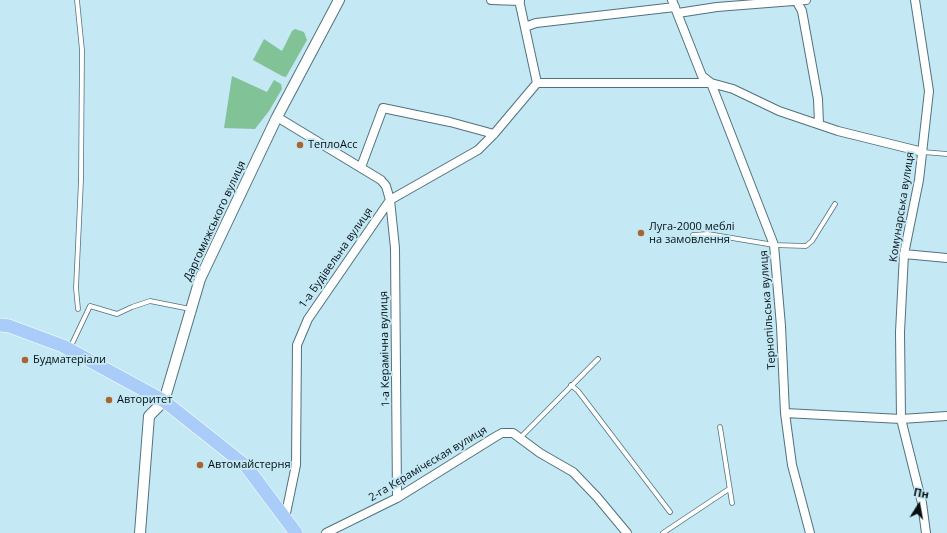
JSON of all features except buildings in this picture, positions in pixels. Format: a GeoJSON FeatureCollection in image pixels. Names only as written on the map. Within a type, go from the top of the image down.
{"type":"FeatureCollection","features":[{"type":"Feature","properties":{"kind":"main road"},"geometry":{"type":"LineString","coordinates":[[0,325],[9,326],[70,349],[164,401],[246,466],[296,533]]}},
{"type":"Feature","properties":{"kind":"street","name":"Даргомижського вулиця"},"geometry":{"type":"LineString","coordinates":[[140,533],[149,416],[164,401],[200,279],[278,117],[339,0]]}},
{"type":"Feature","properties":{"kind":"street"},"geometry":{"type":"LineString","coordinates":[[491,0],[519,1],[537,83],[710,83],[733,89],[779,111],[838,131],[923,152]]}},
{"type":"Feature","properties":{"kind":"street"},"geometry":{"type":"LineString","coordinates":[[796,0],[802,11],[818,99],[819,124]]}},
{"type":"Feature","properties":{"kind":"street"},"geometry":{"type":"LineString","coordinates":[[525,27],[536,22],[675,7],[717,7],[806,0]]}},
{"type":"Feature","properties":{"kind":"street","name":"Комунарська вулиця"},"geometry":{"type":"LineString","coordinates":[[915,0],[929,91],[919,180],[904,254],[900,332],[901,419],[922,503],[926,533]]}},
{"type":"Feature","properties":{"kind":"street","name":"Тернопільська вулиця"},"geometry":{"type":"LineString","coordinates":[[675,7],[702,76],[710,83],[774,245],[781,326],[785,413],[792,465],[810,533]]}},
{"type":"Feature","properties":{"kind":"street","name":"1-а Будівельна вулиця"},"geometry":{"type":"LineString","coordinates":[[286,518],[296,465],[297,346],[308,319],[390,200],[478,150],[494,134],[537,83]]}},
{"type":"Feature","properties":{"kind":"street"},"geometry":{"type":"LineString","coordinates":[[361,167],[383,108],[450,122],[494,134]]}},
{"type":"Feature","properties":{"kind":"street","name":"1-а Керамічна вулиця"},"geometry":{"type":"LineString","coordinates":[[278,117],[361,167],[381,180],[386,186],[390,200],[395,248],[397,498]]}},
{"type":"Feature","properties":{"kind":"street"},"geometry":{"type":"LineString","coordinates":[[904,254],[947,258]]}},
{"type":"Feature","properties":{"kind":"street"},"geometry":{"type":"LineString","coordinates":[[785,413],[901,419],[947,416]]}},
{"type":"Feature","properties":{"kind":"street","name":"2-га Кєрамічєская вулиця"},"geometry":{"type":"LineString","coordinates":[[326,533],[397,498],[502,433],[513,432],[520,438]]}},
{"type":"Feature","properties":{"kind":"street"},"geometry":{"type":"LineString","coordinates":[[520,438],[540,453],[573,472],[597,497],[627,533]]}},
{"type":"Feature","properties":{"kind":"lane"},"geometry":{"type":"LineString","coordinates":[[77,0],[82,50],[81,180],[76,288],[78,309]]}},
{"type":"Feature","properties":{"kind":"lane"},"geometry":{"type":"LineString","coordinates":[[923,152],[947,154]]}},
{"type":"Feature","properties":{"kind":"lane"},"geometry":{"type":"LineString","coordinates":[[693,235],[708,234],[774,245],[806,246],[812,241],[835,204]]}},
{"type":"Feature","properties":{"kind":"lane"},"geometry":{"type":"LineString","coordinates":[[70,349],[90,306],[117,314],[150,301],[190,309]]}},
{"type":"Feature","properties":{"kind":"lane"},"geometry":{"type":"LineString","coordinates":[[520,438],[598,359]]}},
{"type":"Feature","properties":{"kind":"lane"},"geometry":{"type":"LineString","coordinates":[[571,385],[578,391],[670,512]]}},
{"type":"Feature","properties":{"kind":"lane"},"geometry":{"type":"LineString","coordinates":[[720,427],[732,503]]}},
{"type":"Feature","properties":{"kind":"lane"},"geometry":{"type":"LineString","coordinates":[[663,533],[729,489]]}},
{"type":"Feature","properties":{"kind":"green space"},"geometry":{"type":"Polygon","coordinates":[[[295,29],[304,32],[307,40],[286,77],[253,60],[264,39],[282,51],[292,31],[295,29]]]}},
{"type":"Feature","properties":{"kind":"green space"},"geometry":{"type":"Polygon","coordinates":[[[232,76],[267,92],[274,80],[281,84],[282,89],[269,111],[255,129],[224,128],[232,76]]]}},
{"type":"Feature","properties":{"kind":"place","name":"ТеплоАсс"},"geometry":{"type":"Point","coordinates":[300,145]}},
{"type":"Feature","properties":{"kind":"place","name":"Луга-2000 меблі на замовлення"},"geometry":{"type":"Point","coordinates":[641,233]}},
{"type":"Feature","properties":{"kind":"place","name":"Будматеріали"},"geometry":{"type":"Point","coordinates":[25,360]}},
{"type":"Feature","properties":{"kind":"place","name":"Авторитет"},"geometry":{"type":"Point","coordinates":[109,400]}},
{"type":"Feature","properties":{"kind":"place","name":"Автомайстерня"},"geometry":{"type":"Point","coordinates":[200,465]}}]}
